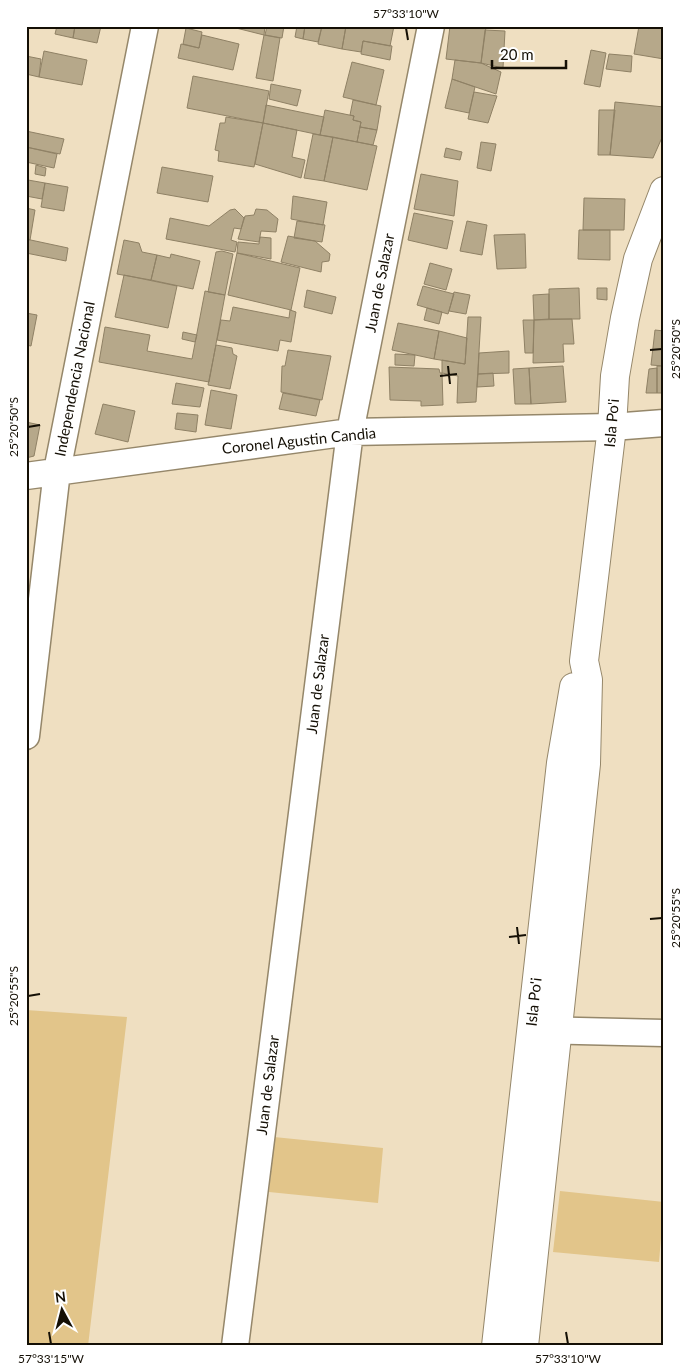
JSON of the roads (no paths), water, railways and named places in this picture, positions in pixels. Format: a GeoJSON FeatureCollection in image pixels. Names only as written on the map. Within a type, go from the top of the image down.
{"type":"FeatureCollection","features":[{"type":"Feature","properties":{"kind":"street","name":"Independencia Nacional"},"geometry":{"type":"LineString","coordinates":[[26,736],[57,471],[145,26]]}},
{"type":"Feature","properties":{"kind":"street","name":"Juan de Salazar"},"geometry":{"type":"LineString","coordinates":[[235,1346],[350,432],[432,26]]}},
{"type":"Feature","properties":{"kind":"street","name":"Isla Po'i"},"geometry":{"type":"LineString","coordinates":[[496,1346],[586,764],[588,680],[584,661],[612,427],[615,376],[638,259],[664,191]]}},
{"type":"Feature","properties":{"kind":"street","name":"Coronel Agustin Candia"},"geometry":{"type":"LineString","coordinates":[[26,476],[350,432],[612,427],[664,424]]}},
{"type":"Feature","properties":{"kind":"street","name":"Isla Po'i"},"geometry":{"type":"LineString","coordinates":[[524,1346],[544,1030]]}},
{"type":"Feature","properties":{"kind":"street"},"geometry":{"type":"LineString","coordinates":[[544,1030],[664,1033]]}}]}
